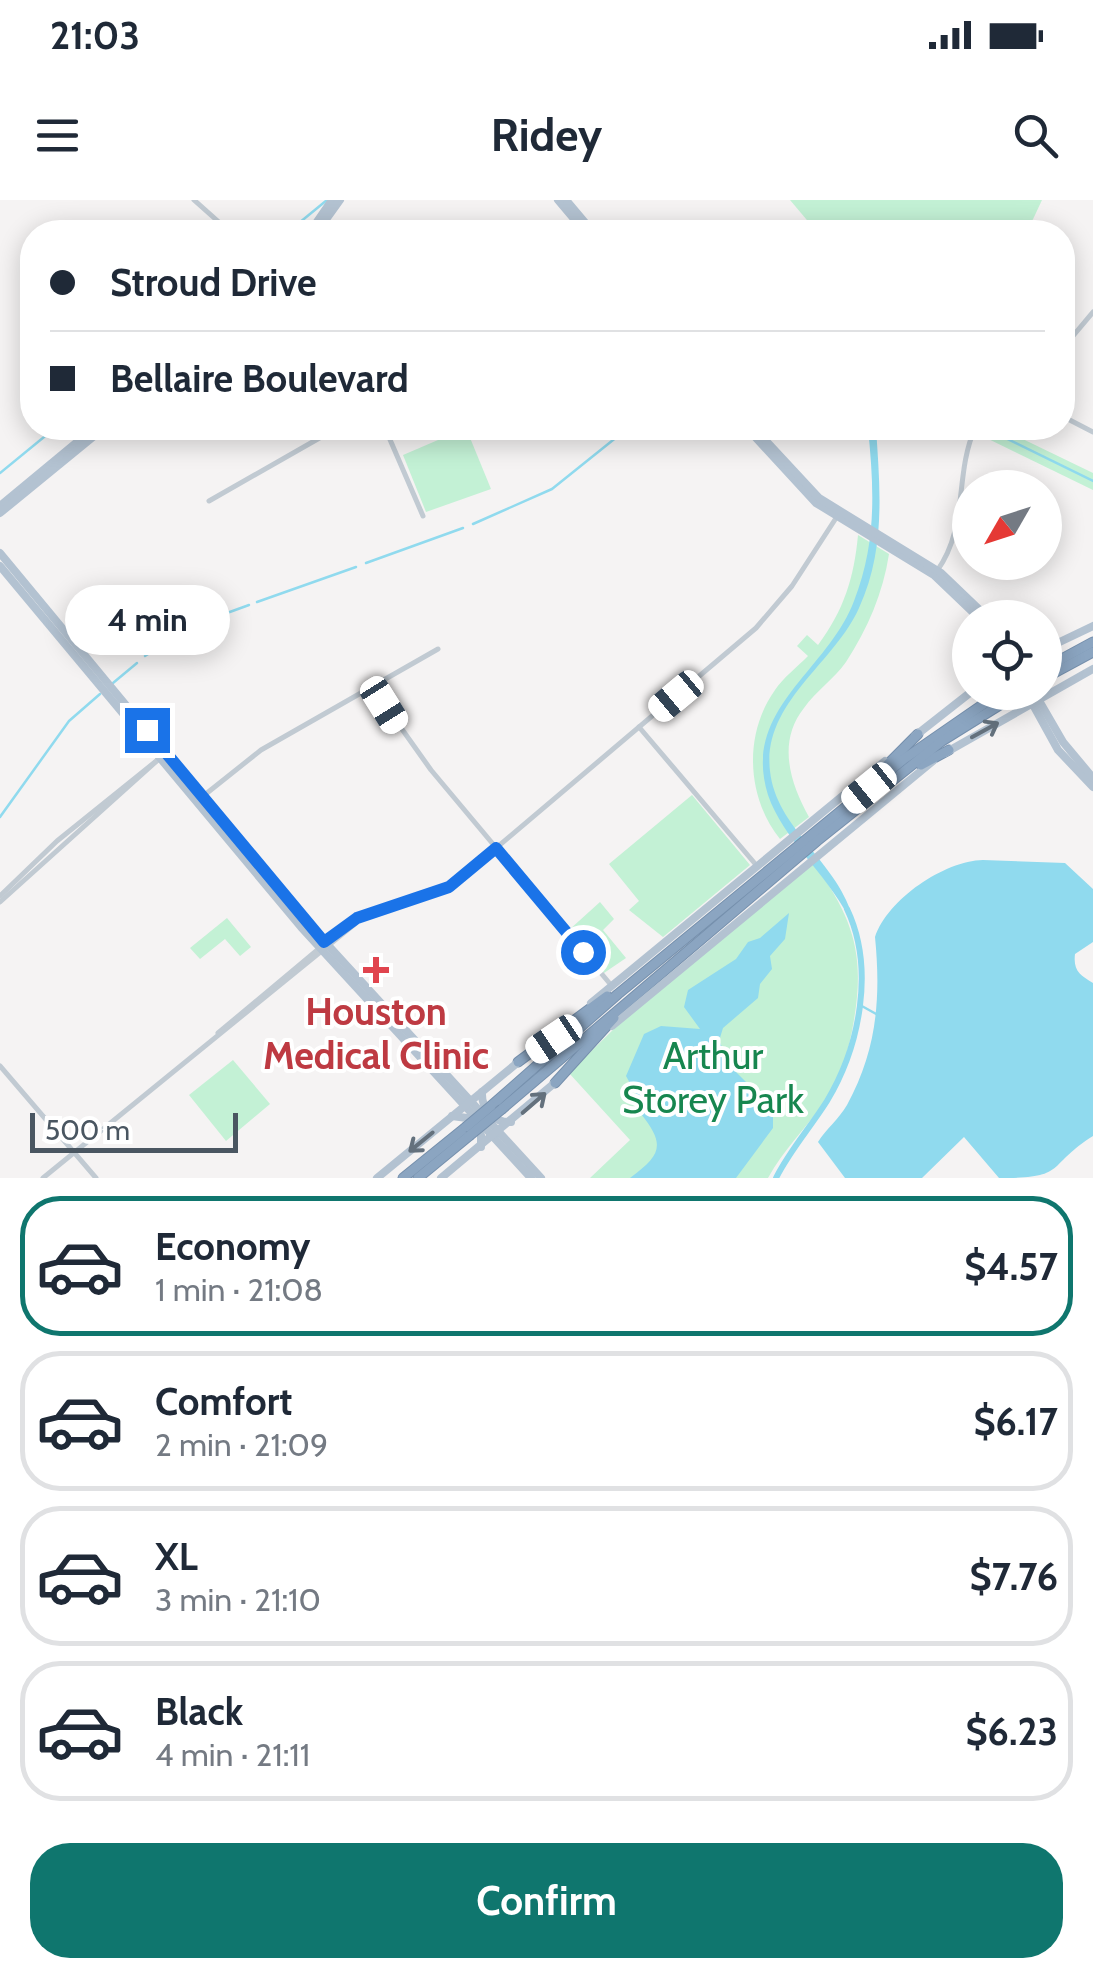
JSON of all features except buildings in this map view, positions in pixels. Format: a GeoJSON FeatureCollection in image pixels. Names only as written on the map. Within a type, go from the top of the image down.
{"type":"FeatureCollection","features":[{"type":"Feature","properties":{"kind":"highway"},"geometry":{"type":"LineString","coordinates":[[1062,663],[1093,642]]}},
{"type":"Feature","properties":{"kind":"highway"},"geometry":{"type":"LineString","coordinates":[[1062,666],[1093,652]]}},
{"type":"Feature","properties":{"kind":"highway"},"geometry":{"type":"LineString","coordinates":[[497,1107],[662,958],[855,806],[986,710]]}},
{"type":"Feature","properties":{"kind":"highway"},"geometry":{"type":"LineString","coordinates":[[855,806],[918,734]]}},
{"type":"Feature","properties":{"kind":"highway"},"geometry":{"type":"LineString","coordinates":[[855,806],[949,750]]}},
{"type":"Feature","properties":{"kind":"highway"},"geometry":{"type":"LineString","coordinates":[[418,1178],[468,1131],[798,852]]}},
{"type":"Feature","properties":{"kind":"highway"},"geometry":{"type":"LineString","coordinates":[[518,1062],[654,959],[662,958]]}},
{"type":"Feature","properties":{"kind":"highway"},"geometry":{"type":"LineString","coordinates":[[556,1083],[640,988]]}},
{"type":"Feature","properties":{"kind":"highway"},"geometry":{"type":"LineString","coordinates":[[403,1178],[468,1131]]}},
{"type":"Feature","properties":{"kind":"main road"},"geometry":{"type":"LineString","coordinates":[[562,200],[579,220]]}},
{"type":"Feature","properties":{"kind":"main road"},"geometry":{"type":"LineString","coordinates":[[61,459],[81,440]]}},
{"type":"Feature","properties":{"kind":"main road"},"geometry":{"type":"LineString","coordinates":[[0,509],[87,440]]}},
{"type":"Feature","properties":{"kind":"main road"},"geometry":{"type":"LineString","coordinates":[[760,440],[803,488],[838,515],[936,573],[968,600]]}},
{"type":"Feature","properties":{"kind":"main road"},"geometry":{"type":"LineString","coordinates":[[0,553],[163,756],[242,850],[264,870],[290,909]]}},
{"type":"Feature","properties":{"kind":"main road"},"geometry":{"type":"LineString","coordinates":[[0,566],[26,590]]}},
{"type":"Feature","properties":{"kind":"main road"},"geometry":{"type":"LineString","coordinates":[[1062,641],[1093,626]]}},
{"type":"Feature","properties":{"kind":"main road"},"geometry":{"type":"LineString","coordinates":[[1062,686],[1093,669]]}},
{"type":"Feature","properties":{"kind":"main road"},"geometry":{"type":"LineString","coordinates":[[814,839],[918,734],[952,707]]}},
{"type":"Feature","properties":{"kind":"main road"},"geometry":{"type":"LineString","coordinates":[[441,1178],[503,1134],[643,997],[814,839],[949,750],[1027,710]]}},
{"type":"Feature","properties":{"kind":"main road"},"geometry":{"type":"LineString","coordinates":[[1035,710],[1093,787]]}},
{"type":"Feature","properties":{"kind":"main road"},"geometry":{"type":"LineString","coordinates":[[199,799],[224,835],[240,847],[422,1059],[503,1134],[541,1178]]}},
{"type":"Feature","properties":{"kind":"main road"},"geometry":{"type":"LineString","coordinates":[[377,1178],[454,1115],[464,1099],[482,1092],[757,867],[798,852]]}},
{"type":"Feature","properties":{"kind":"main road"},"geometry":{"type":"LineString","coordinates":[[323,946],[377,1010],[408,1032],[464,1099]]}},
{"type":"Feature","properties":{"kind":"main road"},"geometry":{"type":"LineString","coordinates":[[422,1059],[440,1067]]}},
{"type":"Feature","properties":{"kind":"main road"},"geometry":{"type":"LineString","coordinates":[[482,1092],[482,1104],[531,1178]]}},
{"type":"Feature","properties":{"kind":"main road"},"geometry":{"type":"LineString","coordinates":[[454,1115],[470,1121],[481,1134],[481,1147]]}},
{"type":"Feature","properties":{"kind":"street"},"geometry":{"type":"LineString","coordinates":[[194,200],[216,220]]}},
{"type":"Feature","properties":{"kind":"street"},"geometry":{"type":"LineString","coordinates":[[1075,333],[1093,312]]}},
{"type":"Feature","properties":{"kind":"street"},"geometry":{"type":"LineString","coordinates":[[209,501],[315,440]]}},
{"type":"Feature","properties":{"kind":"street"},"geometry":{"type":"LineString","coordinates":[[390,440],[423,516]]}},
{"type":"Feature","properties":{"kind":"street"},"geometry":{"type":"LineString","coordinates":[[936,573],[956,537],[962,472],[971,440]]}},
{"type":"Feature","properties":{"kind":"street"},"geometry":{"type":"LineString","coordinates":[[43,1178],[362,917],[440,891],[496,848],[762,622],[792,586],[838,515]]}},
{"type":"Feature","properties":{"kind":"street"},"geometry":{"type":"LineString","coordinates":[[199,799],[253,755],[438,649]]}},
{"type":"Feature","properties":{"kind":"street"},"geometry":{"type":"LineString","coordinates":[[372,687],[415,751],[612,986]]}},
{"type":"Feature","properties":{"kind":"street"},"geometry":{"type":"LineString","coordinates":[[639,727],[757,867]]}},
{"type":"Feature","properties":{"kind":"street"},"geometry":{"type":"LineString","coordinates":[[0,899],[52,848],[163,756]]}},
{"type":"Feature","properties":{"kind":"street"},"geometry":{"type":"LineString","coordinates":[[0,1066],[96,1178]]}},
{"type":"Feature","properties":{"kind":"green space"},"geometry":{"type":"Polygon","coordinates":[[[790,200],[1042,200],[1033,220],[807,220],[790,200]]]}},
{"type":"Feature","properties":{"kind":"green space"},"geometry":{"type":"Polygon","coordinates":[[[438,440],[471,440],[491,489],[426,512],[403,455],[438,440]]]}},
{"type":"Feature","properties":{"kind":"green space"},"geometry":{"type":"Polygon","coordinates":[[[991,440],[1025,440],[1093,473],[1093,490],[1062,475],[1062,470],[1052,470],[991,440]]]}},
{"type":"Feature","properties":{"kind":"green space"},"geometry":{"type":"Polygon","coordinates":[[[858,535],[889,554],[883,583],[868,623],[846,662],[796,721],[789,762],[809,817],[780,839],[769,823],[755,786],[758,726],[775,690],[808,656],[797,646],[807,635],[818,645],[835,619],[854,565],[858,535]]]}},
{"type":"Feature","properties":{"kind":"green space"},"geometry":{"type":"Polygon","coordinates":[[[692,795],[750,865],[663,937],[629,910],[639,901],[609,864],[692,795]]]}},
{"type":"Feature","properties":{"kind":"green space","name":"Arthur Storey Park"},"geometry":{"type":"Polygon","coordinates":[[[814,863],[848,923],[858,982],[845,1059],[824,1103],[768,1178],[590,1178],[630,1140],[569,1073],[621,1022],[814,863]]]}},
{"type":"Feature","properties":{"kind":"green space"},"geometry":{"type":"Polygon","coordinates":[[[600,902],[614,919],[603,930],[626,958],[604,973],[569,930],[600,902]]]}},
{"type":"Feature","properties":{"kind":"green space"},"geometry":{"type":"Polygon","coordinates":[[[227,918],[251,947],[240,956],[225,939],[200,959],[190,948],[227,918]]]}},
{"type":"Feature","properties":{"kind":"green space"},"geometry":{"type":"Polygon","coordinates":[[[233,1060],[270,1104],[226,1141],[189,1095],[233,1060]]]}},
{"type":"Feature","properties":{"kind":"water"},"geometry":{"type":"Polygon","coordinates":[[[869,440],[877,440],[877,541],[868,586],[848,628],[788,704],[771,747],[770,771],[783,810],[833,878],[852,915],[848,916],[775,811],[763,765],[766,738],[776,715],[841,626],[854,601],[867,558],[872,472],[869,440]]]}},
{"type":"Feature","properties":{"kind":"water"},"geometry":{"type":"Polygon","coordinates":[[[983,860],[1065,863],[1093,889],[1093,942],[1075,954],[1075,965],[1093,983],[1093,1136],[1054,1169],[1036,1176],[999,1178],[964,1137],[922,1178],[845,1178],[818,1142],[847,1105],[871,1044],[877,1002],[875,937],[892,909],[919,885],[952,867],[983,860]]]}},
{"type":"Feature","properties":{"kind":"water"},"geometry":{"type":"Polygon","coordinates":[[[789,913],[785,939],[770,956],[772,969],[760,984],[758,998],[723,1028],[719,1041],[734,1070],[773,1109],[773,1128],[736,1178],[630,1178],[654,1156],[657,1142],[626,1076],[644,1034],[661,1026],[700,1029],[684,1007],[688,990],[736,959],[748,942],[760,938],[789,913]]]}},
{"type":"Feature","properties":{"kind":"waterway"},"geometry":{"type":"LineString","coordinates":[[303,220],[327,200]]}},
{"type":"Feature","properties":{"kind":"waterway"},"geometry":{"type":"LineString","coordinates":[[0,473],[40,440]]}},
{"type":"Feature","properties":{"kind":"waterway"},"geometry":{"type":"LineString","coordinates":[[473,524],[552,489],[613,440]]}},
{"type":"Feature","properties":{"kind":"waterway"},"geometry":{"type":"LineString","coordinates":[[1009,440],[1093,481]]}},
{"type":"Feature","properties":{"kind":"waterway"},"geometry":{"type":"LineString","coordinates":[[366,563],[463,528]]}},
{"type":"Feature","properties":{"kind":"waterway"},"geometry":{"type":"LineString","coordinates":[[257,602],[356,567]]}},
{"type":"Feature","properties":{"kind":"waterway"},"geometry":{"type":"LineString","coordinates":[[145,656],[194,625],[249,605]]}},
{"type":"Feature","properties":{"kind":"waterway"},"geometry":{"type":"LineString","coordinates":[[113,683],[137,663]]}},
{"type":"Feature","properties":{"kind":"waterway"},"geometry":{"type":"LineString","coordinates":[[0,817],[69,721],[100,694]]}},
{"type":"Feature","properties":{"kind":"waterway"},"geometry":{"type":"LineString","coordinates":[[776,1178],[827,1101],[855,1032],[862,981],[856,932],[847,909]]}},
{"type":"Feature","properties":{"kind":"waterway"},"geometry":{"type":"LineString","coordinates":[[860,1005],[878,1015]]}},
{"type":"Feature","properties":{"kind":"place","name":"Houston Medical Clinic"},"geometry":{"type":"Point","coordinates":[376,970]}},
{"type":"Feature","properties":{"kind":"route"},"geometry":{"type":"LineString","coordinates":[[147,730],[324,942],[357,918],[426,898],[449,887],[496,848],[583,952]]}}]}
